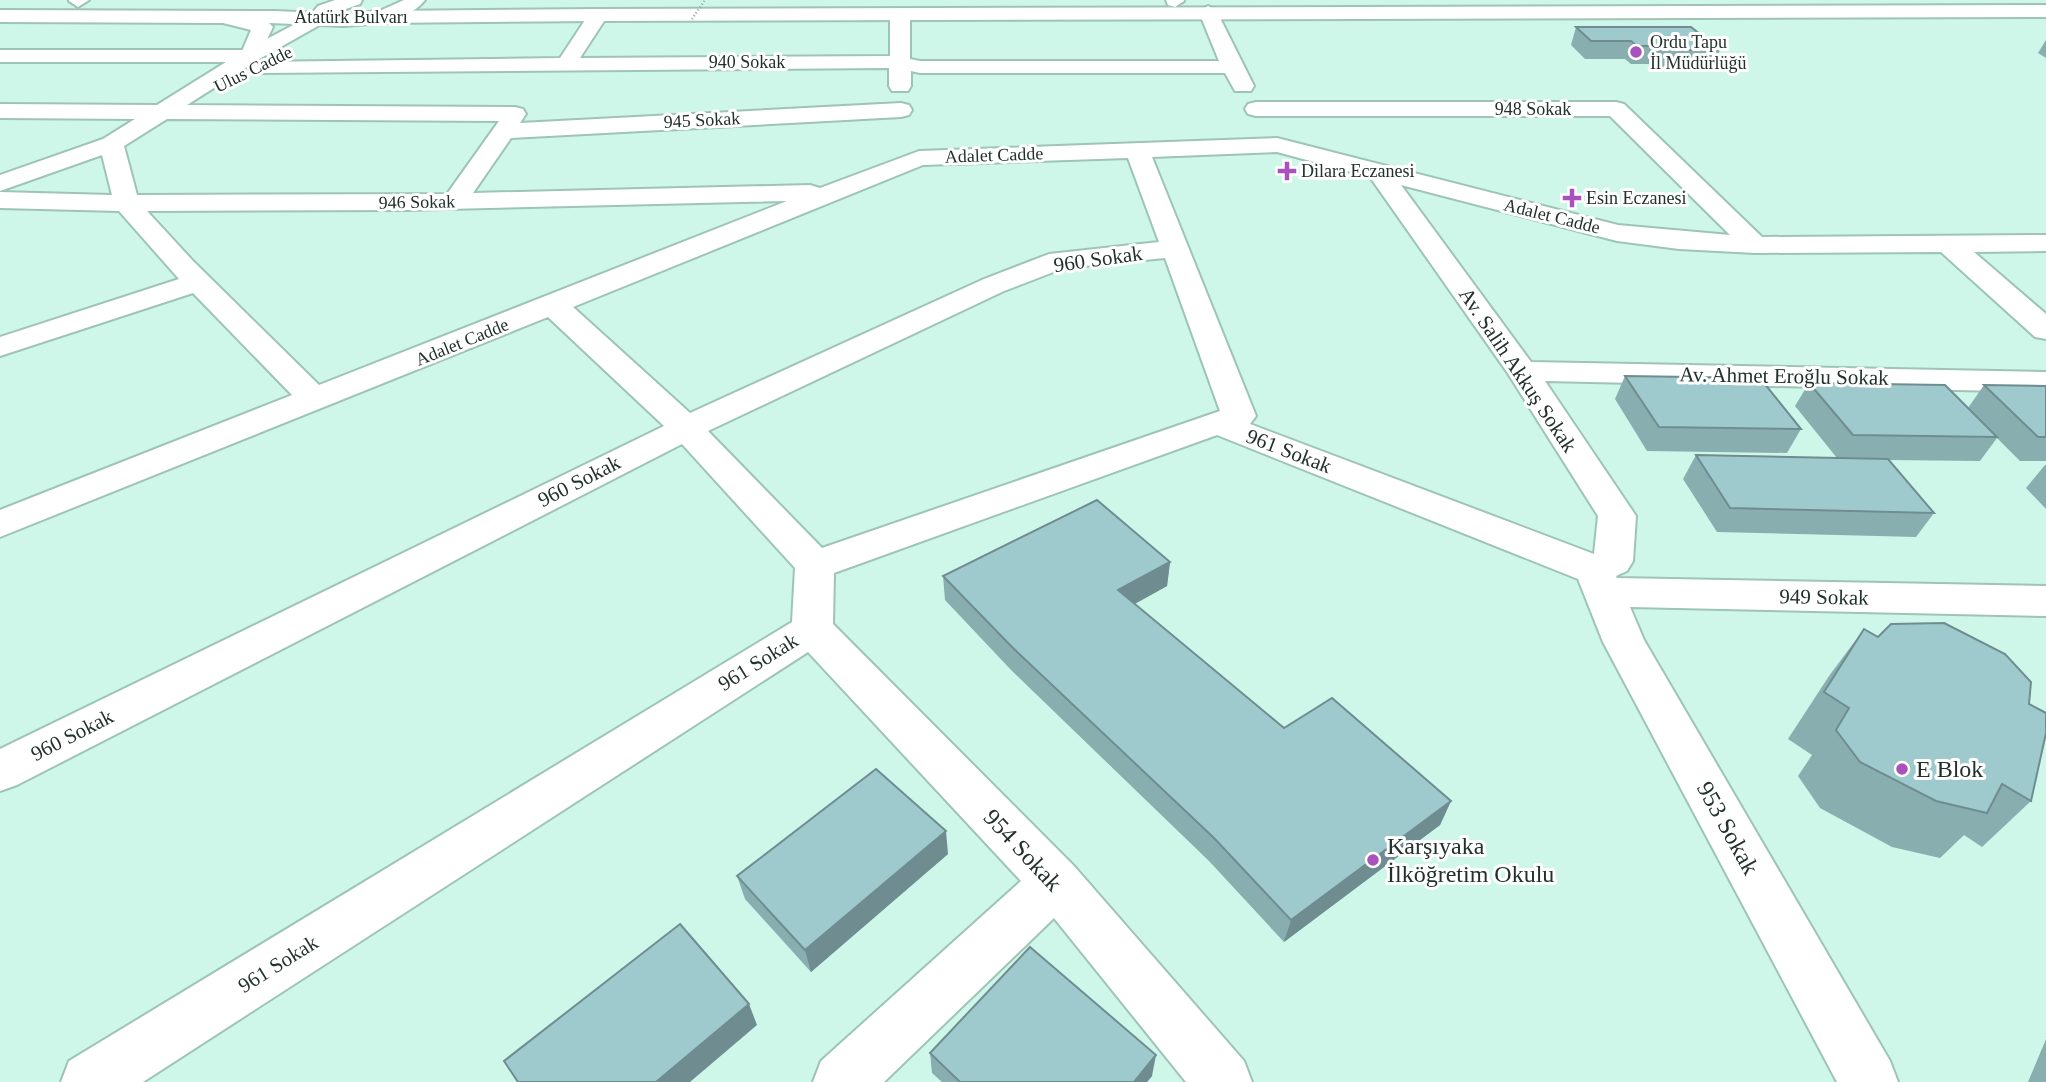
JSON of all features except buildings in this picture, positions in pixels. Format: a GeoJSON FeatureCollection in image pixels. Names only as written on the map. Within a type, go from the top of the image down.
{"type":"FeatureCollection","features":[{"type":"Feature","properties":{"kind":"main road"},"geometry":{"type":"LineString","coordinates":[[0,1],[160,0]]}},
{"type":"Feature","properties":{"kind":"main road","name":"Ulus Cadde"},"geometry":{"type":"LineString","coordinates":[[0,183],[111,144],[256,61],[318,18],[325,10],[353,0]]}},
{"type":"Feature","properties":{"kind":"main road"},"geometry":{"type":"LineString","coordinates":[[382,17],[404,9],[416,0]]}},
{"type":"Feature","properties":{"kind":"main road","name":"Atatürk Bulvarı"},"geometry":{"type":"LineString","coordinates":[[753,0],[1208,12],[2046,11]]}},
{"type":"Feature","properties":{"kind":"main road","name":"Atatürk Bulvarı"},"geometry":{"type":"LineString","coordinates":[[0,16],[204,16],[344,20],[892,5],[1175,0],[1419,0]]}},
{"type":"Feature","properties":{"kind":"main road"},"geometry":{"type":"LineString","coordinates":[[892,5],[904,164]]}},
{"type":"Feature","properties":{"kind":"main road"},"geometry":{"type":"LineString","coordinates":[[1208,12],[1232,67],[1277,145]]}},
{"type":"Feature","properties":{"kind":"main road"},"geometry":{"type":"LineString","coordinates":[[567,63],[598,15]]}},
{"type":"Feature","properties":{"kind":"main road"},"geometry":{"type":"LineString","coordinates":[[204,16],[246,21],[262,27],[254,42],[256,61]]}},
{"type":"Feature","properties":{"kind":"main road","name":"Ulus Cadde"},"geometry":{"type":"LineString","coordinates":[[256,61],[345,26],[382,17]]}},
{"type":"Feature","properties":{"kind":"main road","name":"940 Sokak"},"geometry":{"type":"LineString","coordinates":[[0,56],[256,61],[898,62],[920,67],[1232,67]]}},
{"type":"Feature","properties":{"kind":"main road","name":"948 Sokak"},"geometry":{"type":"LineString","coordinates":[[1256,109],[1616,108],[1755,245]]}},
{"type":"Feature","properties":{"kind":"main road","name":"945 Sokak"},"geometry":{"type":"LineString","coordinates":[[0,111],[165,111],[509,123],[901,110]]}},
{"type":"Feature","properties":{"kind":"main road"},"geometry":{"type":"LineString","coordinates":[[454,201],[509,123]]}},
{"type":"Feature","properties":{"kind":"main road"},"geometry":{"type":"LineString","coordinates":[[111,144],[127,204],[198,282],[315,400]]}},
{"type":"Feature","properties":{"kind":"main road","name":"Adalet Cadde"},"geometry":{"type":"LineString","coordinates":[[0,524],[919,158],[1277,145],[1617,233],[1679,241],[1755,245],[2046,243]]}},
{"type":"Feature","properties":{"kind":"main road"},"geometry":{"type":"LineString","coordinates":[[553,305],[686,428],[816,565],[1239,416],[1137,150]]}},
{"type":"Feature","properties":{"kind":"main road","name":"Av. Salih Akkuş Sokak"},"geometry":{"type":"LineString","coordinates":[[1380,172],[1522,371],[1617,516],[1613,561],[1598,581]]}},
{"type":"Feature","properties":{"kind":"main road","name":"946 Sokak"},"geometry":{"type":"LineString","coordinates":[[0,200],[305,205],[833,192]]}},
{"type":"Feature","properties":{"kind":"main road"},"geometry":{"type":"LineString","coordinates":[[1947,242],[2046,330]]}},
{"type":"Feature","properties":{"kind":"main road","name":"960 Sokak"},"geometry":{"type":"LineString","coordinates":[[0,771],[686,428],[994,285],[1059,260],[1177,249]]}},
{"type":"Feature","properties":{"kind":"main road"},"geometry":{"type":"LineString","coordinates":[[0,346],[198,282]]}},
{"type":"Feature","properties":{"kind":"main road","name":"Av. Ahmet Eroğlu Sokak"},"geometry":{"type":"LineString","coordinates":[[1522,371],[2046,382]]}},
{"type":"Feature","properties":{"kind":"main road","name":"961 Sokak"},"geometry":{"type":"LineString","coordinates":[[1217,424],[1598,581]]}},
{"type":"Feature","properties":{"kind":"main road","name":"961 Sokak"},"geometry":{"type":"LineString","coordinates":[[90,1082],[811,629],[816,565]]}},
{"type":"Feature","properties":{"kind":"main road","name":"949 Sokak"},"geometry":{"type":"LineString","coordinates":[[1598,581],[2046,601]]}},
{"type":"Feature","properties":{"kind":"main road","name":"953 Sokak"},"geometry":{"type":"LineString","coordinates":[[1598,581],[1625,642],[1869,1082]]}},
{"type":"Feature","properties":{"kind":"main road","name":"954 Sokak"},"geometry":{"type":"LineString","coordinates":[[811,629],[1056,882],[1223,1082]]}},
{"type":"Feature","properties":{"kind":"main road"},"geometry":{"type":"LineString","coordinates":[[842,1082],[1056,882]]}},
{"type":"Feature","properties":{"kind":"path"},"geometry":{"type":"LineString","coordinates":[[692,19],[705,0]]}},
{"type":"Feature","properties":{"kind":"place","name":"Ordu Tapu İl Müdürlüğü"},"geometry":{"type":"Point","coordinates":[1636,52]}},
{"type":"Feature","properties":{"kind":"place","name":"Dilara Eczanesi"},"geometry":{"type":"Point","coordinates":[1287,171]}},
{"type":"Feature","properties":{"kind":"place","name":"Esin Eczanesi"},"geometry":{"type":"Point","coordinates":[1572,198]}},
{"type":"Feature","properties":{"kind":"place","name":"E Blok"},"geometry":{"type":"Point","coordinates":[1902,769]}},
{"type":"Feature","properties":{"kind":"place","name":"Karşıyaka İlköğretim Okulu"},"geometry":{"type":"Point","coordinates":[1373,860]}}]}
